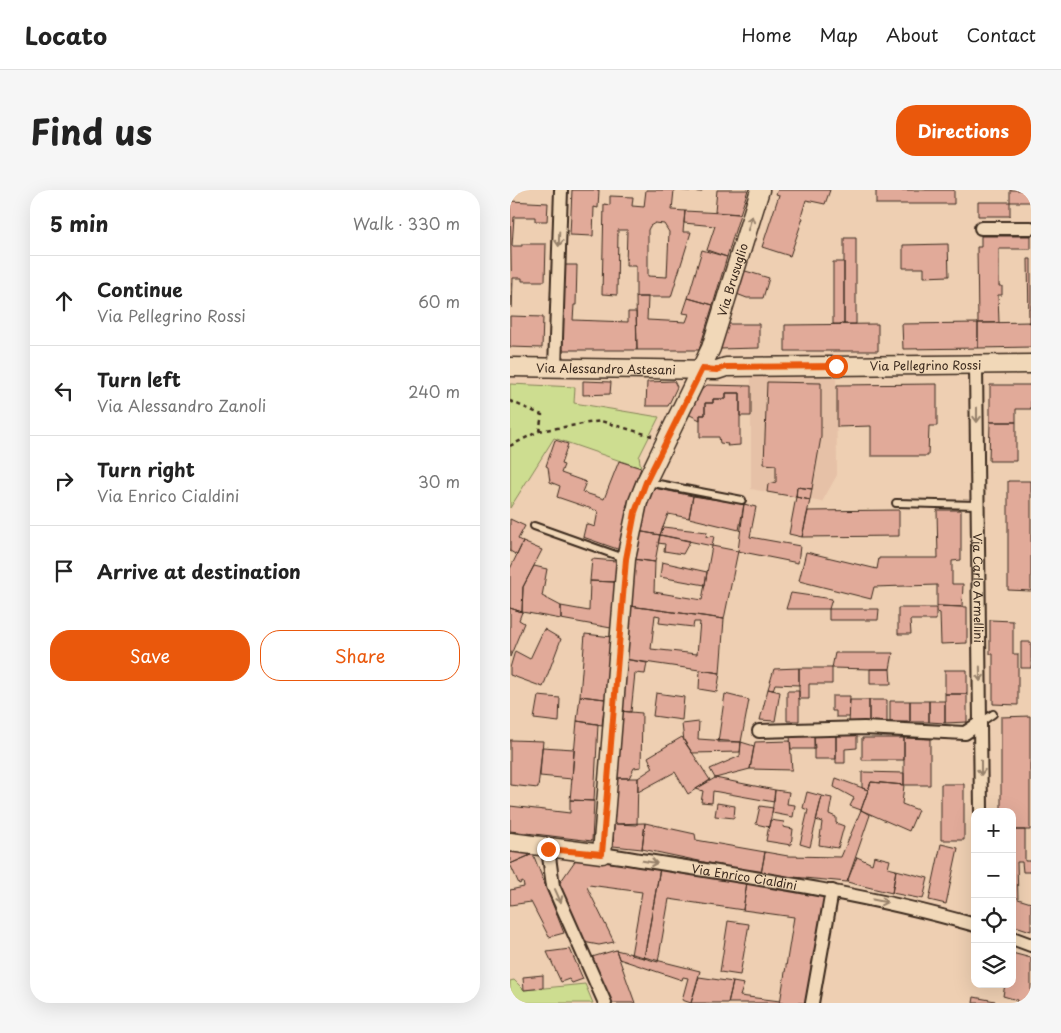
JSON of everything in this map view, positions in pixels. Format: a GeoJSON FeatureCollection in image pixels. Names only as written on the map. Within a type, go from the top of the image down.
{"type":"FeatureCollection","features":[{"type":"Feature","properties":{"kind":"street"},"geometry":{"type":"LineString","coordinates":[[555,368],[561,190]]}},
{"type":"Feature","properties":{"kind":"street","name":"Via Brusuglio"},"geometry":{"type":"LineString","coordinates":[[602,854],[626,559],[635,512],[646,482],[712,348],[760,190]]}},
{"type":"Feature","properties":{"kind":"street"},"geometry":{"type":"LineString","coordinates":[[981,228],[1031,228]]}},
{"type":"Feature","properties":{"kind":"street","name":"Via Pellegrino Rossi"},"geometry":{"type":"LineString","coordinates":[[702,369],[717,370],[726,367],[1031,364]]}},
{"type":"Feature","properties":{"kind":"street","name":"Via Carlo Armellini"},"geometry":{"type":"LineString","coordinates":[[976,366],[981,808]]}},
{"type":"Feature","properties":{"kind":"street","name":"Via Alessandro Astesani"},"geometry":{"type":"LineString","coordinates":[[510,367],[702,369]]}},
{"type":"Feature","properties":{"kind":"street"},"geometry":{"type":"LineString","coordinates":[[759,731],[864,728],[965,733],[980,723]]}},
{"type":"Feature","properties":{"kind":"street","name":"Via Enrico Cialdini"},"geometry":{"type":"LineString","coordinates":[[510,842],[548,849],[602,854],[832,891],[924,911],[971,924]]}},
{"type":"Feature","properties":{"kind":"street"},"geometry":{"type":"LineString","coordinates":[[548,849],[553,886],[605,1003]]}},
{"type":"Feature","properties":{"kind":"street"},"geometry":{"type":"LineString","coordinates":[[812,1003],[832,891]]}},
{"type":"Feature","properties":{"kind":"street"},"geometry":{"type":"LineString","coordinates":[[1016,939],[1031,945]]}},
{"type":"Feature","properties":{"kind":"lane"},"geometry":{"type":"LineString","coordinates":[[646,482],[742,500]]}},
{"type":"Feature","properties":{"kind":"lane"},"geometry":{"type":"LineString","coordinates":[[896,503],[977,505]]}},
{"type":"Feature","properties":{"kind":"lane"},"geometry":{"type":"LineString","coordinates":[[534,526],[626,559]]}},
{"type":"Feature","properties":{"kind":"lane"},"geometry":{"type":"LineString","coordinates":[[980,723],[993,714]]}},
{"type":"Feature","properties":{"kind":"path"},"geometry":{"type":"LineString","coordinates":[[510,401],[542,415],[539,432]]}},
{"type":"Feature","properties":{"kind":"path"},"geometry":{"type":"LineString","coordinates":[[510,446],[539,432],[602,421],[654,437]]}},
{"type":"Feature","properties":{"kind":"shaded area"},"geometry":{"type":"Polygon","coordinates":[[[836,366],[837,475],[822,502],[751,489],[751,367],[836,366]]]}},
{"type":"Feature","properties":{"kind":"green space"},"geometry":{"type":"Polygon","coordinates":[[[510,384],[575,387],[574,403],[659,417],[639,457],[641,468],[554,438],[510,508],[510,384]]]}},
{"type":"Feature","properties":{"kind":"green space"},"geometry":{"type":"Polygon","coordinates":[[[514,980],[524,990],[585,984],[593,1003],[510,1003],[510,981],[514,980]]]}},
{"type":"Feature","properties":{"kind":"building"},"geometry":{"type":"Polygon","coordinates":[[[572,190],[599,190],[598,208],[594,207],[593,236],[570,235],[572,190]]]}},
{"type":"Feature","properties":{"kind":"building"},"geometry":{"type":"Polygon","coordinates":[[[646,190],[674,190],[672,210],[685,211],[683,232],[691,232],[671,297],[636,297],[636,266],[626,266],[627,230],[618,230],[617,295],[602,294],[604,204],[610,205],[610,196],[633,197],[632,206],[644,207],[646,190]],[[655,223],[648,230],[648,276],[667,277],[669,232],[664,224],[655,223]]]}},
{"type":"Feature","properties":{"kind":"building"},"geometry":{"type":"Polygon","coordinates":[[[674,190],[702,190],[702,192],[674,190]]]}},
{"type":"Feature","properties":{"kind":"building"},"geometry":{"type":"Polygon","coordinates":[[[717,190],[748,190],[740,214],[715,212],[717,190]]]}},
{"type":"Feature","properties":{"kind":"building"},"geometry":{"type":"Polygon","coordinates":[[[778,190],[830,190],[825,204],[806,200],[801,217],[803,218],[790,256],[762,247],[779,195],[776,194],[778,190]]]}},
{"type":"Feature","properties":{"kind":"building"},"geometry":{"type":"Polygon","coordinates":[[[876,190],[954,190],[954,204],[876,204],[876,190]]]}},
{"type":"Feature","properties":{"kind":"building"},"geometry":{"type":"Polygon","coordinates":[[[1010,190],[1031,190],[1031,202],[1010,202],[1010,190]]]}},
{"type":"Feature","properties":{"kind":"building"},"geometry":{"type":"Polygon","coordinates":[[[510,201],[548,203],[547,221],[535,221],[535,217],[514,217],[512,246],[546,244],[545,281],[522,281],[522,278],[513,278],[512,308],[510,201]]]}},
{"type":"Feature","properties":{"kind":"building"},"geometry":{"type":"Polygon","coordinates":[[[978,202],[1010,202],[1010,216],[978,216],[978,202]]]}},
{"type":"Feature","properties":{"kind":"building"},"geometry":{"type":"Polygon","coordinates":[[[685,211],[740,214],[727,257],[707,250],[715,226],[684,223],[685,211]]]}},
{"type":"Feature","properties":{"kind":"building"},"geometry":{"type":"Polygon","coordinates":[[[981,236],[1031,236],[1031,249],[999,249],[999,286],[1002,286],[1002,295],[998,295],[999,323],[978,323],[977,247],[981,247],[981,236]]]}},
{"type":"Feature","properties":{"kind":"building"},"geometry":{"type":"Polygon","coordinates":[[[844,238],[856,238],[856,324],[844,324],[844,238]]]}},
{"type":"Feature","properties":{"kind":"building"},"geometry":{"type":"Polygon","coordinates":[[[948,244],[949,276],[924,277],[924,268],[903,268],[903,245],[948,244]]]}},
{"type":"Feature","properties":{"kind":"building"},"geometry":{"type":"Polygon","coordinates":[[[702,250],[727,257],[713,305],[688,298],[702,250]]]}},
{"type":"Feature","properties":{"kind":"building"},"geometry":{"type":"Polygon","coordinates":[[[1028,259],[1031,259],[1031,322],[1029,323],[1028,259]]]}},
{"type":"Feature","properties":{"kind":"building"},"geometry":{"type":"Polygon","coordinates":[[[833,262],[844,262],[844,324],[833,324],[833,262]]]}},
{"type":"Feature","properties":{"kind":"building"},"geometry":{"type":"Polygon","coordinates":[[[562,265],[577,265],[576,305],[574,305],[573,320],[628,322],[628,312],[636,312],[637,350],[559,350],[562,265]]]}},
{"type":"Feature","properties":{"kind":"building"},"geometry":{"type":"Polygon","coordinates":[[[742,270],[769,278],[763,298],[747,298],[734,293],[742,270]]]}},
{"type":"Feature","properties":{"kind":"building"},"geometry":{"type":"Polygon","coordinates":[[[636,297],[648,297],[647,320],[686,322],[689,314],[683,313],[688,298],[713,305],[699,350],[637,350],[636,297]]]}},
{"type":"Feature","properties":{"kind":"building"},"geometry":{"type":"Polygon","coordinates":[[[510,316],[543,317],[542,348],[510,347],[510,316]]]}},
{"type":"Feature","properties":{"kind":"building"},"geometry":{"type":"Polygon","coordinates":[[[1031,322],[1031,347],[978,348],[978,323],[1031,322]]]}},
{"type":"Feature","properties":{"kind":"building"},"geometry":{"type":"Polygon","coordinates":[[[978,323],[978,348],[903,349],[902,324],[978,323]]]}},
{"type":"Feature","properties":{"kind":"building"},"geometry":{"type":"Polygon","coordinates":[[[725,324],[759,324],[759,348],[719,349],[725,324]]]}},
{"type":"Feature","properties":{"kind":"building"},"geometry":{"type":"Polygon","coordinates":[[[878,324],[878,351],[785,351],[785,325],[878,324]]]}},
{"type":"Feature","properties":{"kind":"building"},"geometry":{"type":"Polygon","coordinates":[[[583,381],[611,382],[610,394],[583,395],[583,381]]]}},
{"type":"Feature","properties":{"kind":"building"},"geometry":{"type":"Polygon","coordinates":[[[674,381],[677,387],[668,406],[646,406],[647,382],[674,381]]]}},
{"type":"Feature","properties":{"kind":"building"},"geometry":{"type":"Polygon","coordinates":[[[767,382],[821,383],[821,437],[812,489],[797,487],[796,497],[767,492],[768,484],[776,482],[776,465],[764,464],[767,382]]]}},
{"type":"Feature","properties":{"kind":"building"},"geometry":{"type":"Polygon","coordinates":[[[937,384],[937,426],[929,426],[928,456],[871,456],[871,426],[837,427],[837,385],[937,384]]]}},
{"type":"Feature","properties":{"kind":"building"},"geometry":{"type":"Polygon","coordinates":[[[707,385],[751,386],[751,416],[740,416],[740,393],[726,393],[726,399],[713,399],[713,403],[705,403],[705,415],[700,415],[700,420],[688,414],[699,392],[707,385]]]}},
{"type":"Feature","properties":{"kind":"building"},"geometry":{"type":"Polygon","coordinates":[[[990,385],[1031,385],[1031,409],[1016,409],[1016,422],[990,422],[990,385]]]}},
{"type":"Feature","properties":{"kind":"building"},"geometry":{"type":"Polygon","coordinates":[[[726,393],[740,393],[740,445],[727,446],[728,444],[720,443],[719,437],[700,437],[700,415],[705,415],[705,403],[713,403],[713,399],[726,399],[726,393]]]}},
{"type":"Feature","properties":{"kind":"building"},"geometry":{"type":"Polygon","coordinates":[[[990,422],[1016,422],[1016,461],[989,461],[990,422]]]}},
{"type":"Feature","properties":{"kind":"building"},"geometry":{"type":"Polygon","coordinates":[[[555,440],[568,444],[561,464],[564,465],[561,473],[586,482],[582,492],[604,499],[619,461],[641,468],[626,507],[628,507],[620,550],[583,537],[586,524],[595,527],[598,511],[557,497],[560,486],[550,482],[548,467],[546,466],[555,440]]]}},
{"type":"Feature","properties":{"kind":"building"},"geometry":{"type":"Polygon","coordinates":[[[1008,481],[1031,481],[1031,591],[1008,590],[1008,481]]]}},
{"type":"Feature","properties":{"kind":"building"},"geometry":{"type":"Polygon","coordinates":[[[797,487],[812,489],[810,500],[796,497],[797,487]]]}},
{"type":"Feature","properties":{"kind":"building"},"geometry":{"type":"Polygon","coordinates":[[[654,488],[693,496],[689,518],[668,514],[660,535],[637,531],[654,488]]]}},
{"type":"Feature","properties":{"kind":"building"},"geometry":{"type":"Polygon","coordinates":[[[693,496],[744,504],[739,530],[689,518],[693,496]]]}},
{"type":"Feature","properties":{"kind":"building"},"geometry":{"type":"Polygon","coordinates":[[[796,497],[810,500],[802,537],[789,534],[796,497]]]}},
{"type":"Feature","properties":{"kind":"building"},"geometry":{"type":"Polygon","coordinates":[[[744,504],[756,507],[750,537],[800,546],[798,563],[738,551],[744,504]]]}},
{"type":"Feature","properties":{"kind":"building"},"geometry":{"type":"Polygon","coordinates":[[[899,510],[899,536],[802,537],[808,511],[899,510]]]}},
{"type":"Feature","properties":{"kind":"building"},"geometry":{"type":"Polygon","coordinates":[[[937,510],[961,510],[961,560],[952,561],[952,584],[963,584],[962,607],[937,606],[937,585],[874,587],[871,599],[799,581],[806,552],[877,569],[879,558],[938,558],[937,510]]]}},
{"type":"Feature","properties":{"kind":"building"},"geometry":{"type":"Polygon","coordinates":[[[510,519],[525,526],[518,539],[523,542],[517,555],[510,551],[510,519]]]}},
{"type":"Feature","properties":{"kind":"building"},"geometry":{"type":"Polygon","coordinates":[[[663,527],[707,532],[706,537],[714,536],[712,546],[660,535],[663,527]]]}},
{"type":"Feature","properties":{"kind":"building"},"geometry":{"type":"Polygon","coordinates":[[[637,531],[660,535],[655,562],[633,559],[637,531]]]}},
{"type":"Feature","properties":{"kind":"building"},"geometry":{"type":"Polygon","coordinates":[[[660,535],[690,541],[683,554],[664,551],[665,544],[658,543],[660,535]]]}},
{"type":"Feature","properties":{"kind":"building"},"geometry":{"type":"Polygon","coordinates":[[[523,542],[542,550],[523,587],[522,612],[510,608],[510,569],[523,542]]]}},
{"type":"Feature","properties":{"kind":"building"},"geometry":{"type":"Polygon","coordinates":[[[712,546],[738,551],[724,619],[630,606],[633,559],[655,562],[654,592],[702,600],[712,546]]]}},
{"type":"Feature","properties":{"kind":"building"},"geometry":{"type":"Polygon","coordinates":[[[592,559],[616,561],[615,582],[590,581],[592,559]]]}},
{"type":"Feature","properties":{"kind":"building"},"geometry":{"type":"Polygon","coordinates":[[[662,562],[707,572],[705,585],[660,577],[662,562]]]}},
{"type":"Feature","properties":{"kind":"building"},"geometry":{"type":"Polygon","coordinates":[[[534,566],[547,569],[542,596],[561,606],[561,619],[522,612],[523,587],[534,566]]]}},
{"type":"Feature","properties":{"kind":"building"},"geometry":{"type":"Polygon","coordinates":[[[590,581],[615,582],[611,628],[561,619],[561,606],[589,611],[590,581]]]}},
{"type":"Feature","properties":{"kind":"building"},"geometry":{"type":"Polygon","coordinates":[[[791,593],[832,599],[829,609],[786,609],[791,593]]]}},
{"type":"Feature","properties":{"kind":"building"},"geometry":{"type":"Polygon","coordinates":[[[630,606],[724,619],[720,673],[624,659],[630,606]],[[655,615],[651,649],[697,654],[700,622],[694,622],[693,627],[659,623],[660,616],[655,615]]]}},
{"type":"Feature","properties":{"kind":"building"},"geometry":{"type":"Polygon","coordinates":[[[937,606],[967,607],[967,643],[941,644],[940,613],[937,612],[937,606]]]}},
{"type":"Feature","properties":{"kind":"building"},"geometry":{"type":"Polygon","coordinates":[[[510,608],[522,612],[519,620],[524,623],[510,657],[510,608]]]}},
{"type":"Feature","properties":{"kind":"building"},"geometry":{"type":"Polygon","coordinates":[[[898,608],[936,608],[936,620],[910,620],[911,634],[898,634],[898,608]]]}},
{"type":"Feature","properties":{"kind":"building"},"geometry":{"type":"Polygon","coordinates":[[[829,609],[879,609],[878,620],[829,620],[829,609]]]}},
{"type":"Feature","properties":{"kind":"building"},"geometry":{"type":"Polygon","coordinates":[[[990,620],[1013,621],[1013,654],[1018,654],[1018,705],[993,704],[993,654],[990,654],[990,620]]]}},
{"type":"Feature","properties":{"kind":"building"},"geometry":{"type":"Polygon","coordinates":[[[544,629],[561,639],[543,687],[510,675],[510,668],[515,651],[530,659],[544,629]]]}},
{"type":"Feature","properties":{"kind":"building"},"geometry":{"type":"Polygon","coordinates":[[[585,634],[612,637],[605,699],[580,696],[585,634]]]}},
{"type":"Feature","properties":{"kind":"building"},"geometry":{"type":"Polygon","coordinates":[[[1021,642],[1031,642],[1031,668],[1021,668],[1021,642]]]}},
{"type":"Feature","properties":{"kind":"building"},"geometry":{"type":"Polygon","coordinates":[[[835,653],[893,653],[890,669],[870,669],[832,668],[835,653]]]}},
{"type":"Feature","properties":{"kind":"building"},"geometry":{"type":"Polygon","coordinates":[[[624,659],[647,663],[645,674],[635,673],[631,712],[619,711],[624,659]]]}},
{"type":"Feature","properties":{"kind":"building"},"geometry":{"type":"Polygon","coordinates":[[[799,668],[832,668],[832,684],[809,684],[809,699],[799,699],[799,668]]]}},
{"type":"Feature","properties":{"kind":"building"},"geometry":{"type":"Polygon","coordinates":[[[799,668],[799,685],[775,684],[773,690],[768,689],[774,669],[799,668]]]}},
{"type":"Feature","properties":{"kind":"building"},"geometry":{"type":"Polygon","coordinates":[[[870,669],[890,669],[891,684],[870,684],[870,669]]]}},
{"type":"Feature","properties":{"kind":"building"},"geometry":{"type":"Polygon","coordinates":[[[700,670],[720,673],[717,692],[699,689],[700,670]]]}},
{"type":"Feature","properties":{"kind":"building"},"geometry":{"type":"Polygon","coordinates":[[[945,670],[967,670],[967,694],[945,694],[945,670]]]}},
{"type":"Feature","properties":{"kind":"building"},"geometry":{"type":"Polygon","coordinates":[[[768,689],[780,692],[775,721],[760,720],[768,689]]]}},
{"type":"Feature","properties":{"kind":"building"},"geometry":{"type":"Polygon","coordinates":[[[787,691],[799,691],[799,721],[787,721],[787,691]]]}},
{"type":"Feature","properties":{"kind":"building"},"geometry":{"type":"Polygon","coordinates":[[[656,693],[684,697],[682,720],[653,716],[656,693]]]}},
{"type":"Feature","properties":{"kind":"building"},"geometry":{"type":"Polygon","coordinates":[[[725,694],[749,700],[741,742],[718,742],[725,694]]]}},
{"type":"Feature","properties":{"kind":"building"},"geometry":{"type":"Polygon","coordinates":[[[945,694],[967,694],[967,722],[945,723],[945,694]]]}},
{"type":"Feature","properties":{"kind":"building"},"geometry":{"type":"Polygon","coordinates":[[[538,696],[560,698],[559,722],[534,719],[538,696]]]}},
{"type":"Feature","properties":{"kind":"building"},"geometry":{"type":"Polygon","coordinates":[[[580,696],[605,699],[602,725],[577,721],[580,696]]]}},
{"type":"Feature","properties":{"kind":"building"},"geometry":{"type":"Polygon","coordinates":[[[832,696],[850,696],[849,717],[836,717],[836,711],[832,711],[832,696]]]}},
{"type":"Feature","properties":{"kind":"building"},"geometry":{"type":"Polygon","coordinates":[[[850,700],[869,700],[869,724],[849,724],[850,700]]]}},
{"type":"Feature","properties":{"kind":"building"},"geometry":{"type":"Polygon","coordinates":[[[869,700],[887,700],[887,723],[869,724],[869,700]]]}},
{"type":"Feature","properties":{"kind":"building"},"geometry":{"type":"Polygon","coordinates":[[[890,701],[910,701],[910,722],[890,722],[890,701]]]}},
{"type":"Feature","properties":{"kind":"building"},"geometry":{"type":"Polygon","coordinates":[[[910,701],[929,701],[929,722],[910,722],[910,701]]]}},
{"type":"Feature","properties":{"kind":"building"},"geometry":{"type":"Polygon","coordinates":[[[929,701],[945,701],[945,723],[929,722],[929,701]]]}},
{"type":"Feature","properties":{"kind":"building"},"geometry":{"type":"Polygon","coordinates":[[[619,711],[642,713],[641,767],[634,768],[629,778],[615,778],[619,711]]]}},
{"type":"Feature","properties":{"kind":"building"},"geometry":{"type":"Polygon","coordinates":[[[1030,716],[1030,830],[1016,830],[1016,808],[1001,808],[1001,717],[1030,716]]]}},
{"type":"Feature","properties":{"kind":"building"},"geometry":{"type":"Polygon","coordinates":[[[577,721],[598,724],[594,801],[570,800],[577,721]]]}},
{"type":"Feature","properties":{"kind":"building"},"geometry":{"type":"Polygon","coordinates":[[[699,722],[698,739],[741,742],[740,752],[692,753],[684,741],[682,724],[699,722]]]}},
{"type":"Feature","properties":{"kind":"building"},"geometry":{"type":"Polygon","coordinates":[[[836,734],[857,734],[857,748],[845,749],[845,763],[836,763],[836,734]]]}},
{"type":"Feature","properties":{"kind":"building"},"geometry":{"type":"Polygon","coordinates":[[[836,734],[836,759],[814,759],[814,735],[836,734]]]}},
{"type":"Feature","properties":{"kind":"building"},"geometry":{"type":"Polygon","coordinates":[[[814,735],[815,749],[791,749],[790,736],[814,735]]]}},
{"type":"Feature","properties":{"kind":"building"},"geometry":{"type":"Polygon","coordinates":[[[682,737],[710,780],[688,794],[675,772],[638,792],[638,778],[653,768],[648,757],[682,737]]]}},
{"type":"Feature","properties":{"kind":"building"},"geometry":{"type":"Polygon","coordinates":[[[862,738],[904,738],[904,760],[862,760],[862,738]]]}},
{"type":"Feature","properties":{"kind":"building"},"geometry":{"type":"Polygon","coordinates":[[[904,738],[930,739],[930,785],[904,785],[904,738]]]}},
{"type":"Feature","properties":{"kind":"building"},"geometry":{"type":"Polygon","coordinates":[[[510,740],[543,741],[538,788],[510,785],[510,740]]]}},
{"type":"Feature","properties":{"kind":"building"},"geometry":{"type":"Polygon","coordinates":[[[790,741],[792,770],[750,769],[755,742],[790,741]]]}},
{"type":"Feature","properties":{"kind":"building"},"geometry":{"type":"Polygon","coordinates":[[[741,742],[754,746],[750,769],[715,778],[710,769],[740,756],[741,742]]]}},
{"type":"Feature","properties":{"kind":"building"},"geometry":{"type":"Polygon","coordinates":[[[542,747],[574,749],[572,779],[540,776],[542,747]]]}},
{"type":"Feature","properties":{"kind":"building"},"geometry":{"type":"Polygon","coordinates":[[[862,772],[904,773],[904,785],[871,782],[868,790],[862,788],[862,772]]]}},
{"type":"Feature","properties":{"kind":"building"},"geometry":{"type":"Polygon","coordinates":[[[615,778],[638,778],[637,825],[614,824],[615,778]]]}},
{"type":"Feature","properties":{"kind":"building"},"geometry":{"type":"Polygon","coordinates":[[[715,778],[775,790],[774,802],[713,791],[712,803],[701,802],[703,791],[696,789],[715,778]]]}},
{"type":"Feature","properties":{"kind":"building"},"geometry":{"type":"Polygon","coordinates":[[[836,778],[868,790],[861,810],[850,806],[854,798],[834,787],[836,778]]]}},
{"type":"Feature","properties":{"kind":"building"},"geometry":{"type":"Polygon","coordinates":[[[871,782],[904,785],[902,804],[918,810],[909,831],[861,810],[871,782]]]}},
{"type":"Feature","properties":{"kind":"building"},"geometry":{"type":"Polygon","coordinates":[[[941,784],[964,784],[964,840],[941,840],[941,784]]]}},
{"type":"Feature","properties":{"kind":"building"},"geometry":{"type":"Polygon","coordinates":[[[775,790],[789,792],[787,804],[795,805],[793,817],[772,813],[775,790]]]}},
{"type":"Feature","properties":{"kind":"building"},"geometry":{"type":"Polygon","coordinates":[[[807,792],[822,796],[810,847],[800,844],[808,810],[803,808],[807,792]]]}},
{"type":"Feature","properties":{"kind":"building"},"geometry":{"type":"Polygon","coordinates":[[[822,796],[832,798],[829,814],[836,817],[836,823],[844,826],[838,848],[819,845],[822,822],[816,820],[822,796]]]}},
{"type":"Feature","properties":{"kind":"building"},"geometry":{"type":"Polygon","coordinates":[[[570,800],[594,801],[592,841],[510,831],[510,806],[570,813],[570,800]]]}},
{"type":"Feature","properties":{"kind":"building"},"geometry":{"type":"Polygon","coordinates":[[[717,803],[735,806],[734,818],[715,816],[717,803]]]}},
{"type":"Feature","properties":{"kind":"building"},"geometry":{"type":"Polygon","coordinates":[[[760,806],[773,808],[769,827],[756,824],[760,806]]]}},
{"type":"Feature","properties":{"kind":"building"},"geometry":{"type":"Polygon","coordinates":[[[861,810],[870,815],[847,882],[761,874],[765,852],[788,856],[841,857],[861,810]]]}},
{"type":"Feature","properties":{"kind":"building"},"geometry":{"type":"Polygon","coordinates":[[[770,820],[784,822],[783,827],[793,829],[791,845],[766,841],[770,820]]]}},
{"type":"Feature","properties":{"kind":"building"},"geometry":{"type":"Polygon","coordinates":[[[645,823],[695,834],[696,840],[765,852],[761,874],[642,849],[645,823]]]}},
{"type":"Feature","properties":{"kind":"building"},"geometry":{"type":"Polygon","coordinates":[[[645,823],[642,849],[613,846],[614,824],[645,823]]]}},
{"type":"Feature","properties":{"kind":"building"},"geometry":{"type":"Polygon","coordinates":[[[1016,830],[1025,830],[1025,861],[1031,861],[1031,872],[1023,872],[1022,862],[1017,862],[1018,899],[1031,903],[1031,931],[1016,926],[1016,830]]]}},
{"type":"Feature","properties":{"kind":"building"},"geometry":{"type":"Polygon","coordinates":[[[941,844],[958,848],[946,904],[929,900],[941,844]]]}},
{"type":"Feature","properties":{"kind":"building"},"geometry":{"type":"Polygon","coordinates":[[[510,849],[533,854],[510,864],[510,849]]]}},
{"type":"Feature","properties":{"kind":"building"},"geometry":{"type":"Polygon","coordinates":[[[533,854],[564,933],[549,937],[531,902],[510,905],[510,890],[524,887],[523,882],[519,884],[510,864],[533,854]]]}},
{"type":"Feature","properties":{"kind":"building"},"geometry":{"type":"Polygon","coordinates":[[[874,856],[890,860],[888,868],[896,870],[892,893],[847,882],[857,857],[872,864],[874,856]]]}},
{"type":"Feature","properties":{"kind":"building"},"geometry":{"type":"Polygon","coordinates":[[[577,858],[660,868],[644,958],[631,955],[642,892],[589,885],[587,887],[614,942],[599,945],[583,942],[559,884],[577,858]]]}},
{"type":"Feature","properties":{"kind":"building"},"geometry":{"type":"Polygon","coordinates":[[[660,868],[747,882],[743,910],[669,899],[658,962],[644,958],[660,868]]]}},
{"type":"Feature","properties":{"kind":"building"},"geometry":{"type":"Polygon","coordinates":[[[896,870],[928,878],[923,899],[892,893],[896,870]]]}},
{"type":"Feature","properties":{"kind":"building"},"geometry":{"type":"Polygon","coordinates":[[[747,882],[825,895],[807,1003],[780,1003],[794,917],[743,910],[747,882]]]}},
{"type":"Feature","properties":{"kind":"building"},"geometry":{"type":"Polygon","coordinates":[[[728,921],[749,924],[740,975],[720,972],[728,921]]]}},
{"type":"Feature","properties":{"kind":"building"},"geometry":{"type":"Polygon","coordinates":[[[570,949],[583,979],[572,983],[569,979],[561,982],[547,952],[570,949]]]}},
{"type":"Feature","properties":{"kind":"building"},"geometry":{"type":"Polygon","coordinates":[[[616,950],[635,1003],[609,1003],[592,957],[616,950]]]}},
{"type":"Feature","properties":{"kind":"building"},"geometry":{"type":"Polygon","coordinates":[[[616,950],[700,971],[691,1003],[682,1000],[688,978],[683,977],[682,980],[619,959],[616,950]]]}},
{"type":"Feature","properties":{"kind":"building"},"geometry":{"type":"Polygon","coordinates":[[[1016,954],[1031,958],[1031,1003],[1016,1003],[1017,1000],[1003,996],[1004,988],[1016,988],[1016,954]]]}},
{"type":"Feature","properties":{"kind":"building"},"geometry":{"type":"Polygon","coordinates":[[[543,975],[543,988],[524,990],[523,977],[543,975]]]}},
{"type":"Feature","properties":{"kind":"building"},"geometry":{"type":"Polygon","coordinates":[[[699,977],[733,982],[728,1003],[691,1003],[699,977]]]}},
{"type":"Feature","properties":{"kind":"building"},"geometry":{"type":"Polygon","coordinates":[[[733,982],[744,984],[740,996],[780,1001],[780,1003],[728,1003],[733,982]]]}},
{"type":"Feature","properties":{"kind":"building"},"geometry":{"type":"Polygon","coordinates":[[[974,997],[995,1001],[995,1003],[973,1003],[974,997]]]}},
{"type":"Feature","properties":{"kind":"route"},"geometry":{"type":"LineString","coordinates":[[548,849],[602,854],[626,559],[635,512],[646,482],[702,369],[836,366]]}}]}
